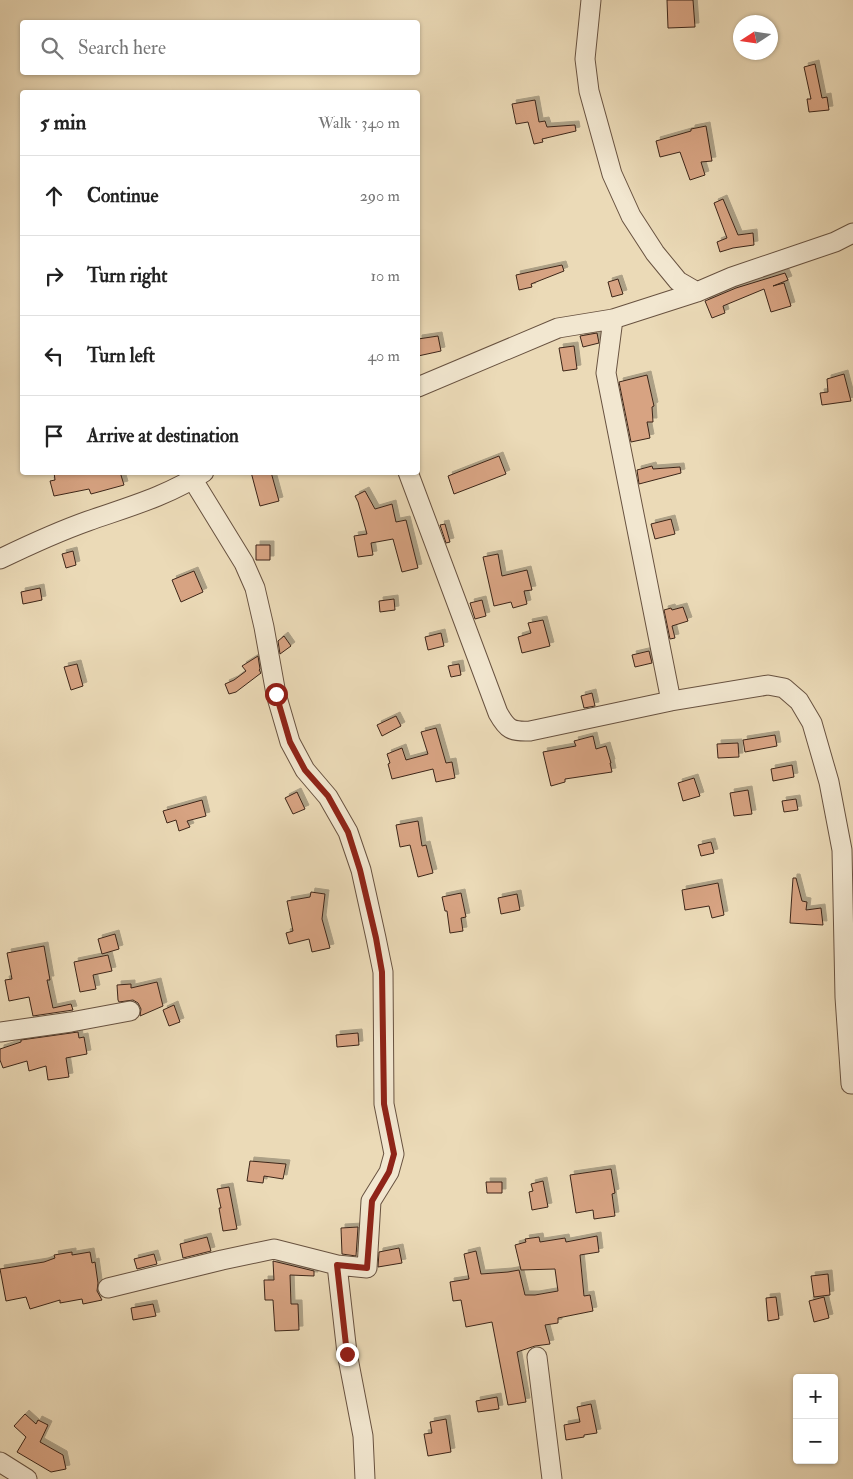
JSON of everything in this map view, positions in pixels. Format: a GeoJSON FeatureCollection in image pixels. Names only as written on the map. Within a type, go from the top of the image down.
{"type":"FeatureCollection","features":[{"type":"Feature","properties":{"kind":"street"},"geometry":{"type":"LineString","coordinates":[[591,0],[585,59],[589,91],[612,174],[631,216],[655,253],[678,281],[697,292]]}},
{"type":"Feature","properties":{"kind":"street"},"geometry":{"type":"LineString","coordinates":[[420,386],[558,328],[612,319],[697,292],[732,277],[835,242],[853,233]]}},
{"type":"Feature","properties":{"kind":"street"},"geometry":{"type":"LineString","coordinates":[[612,319],[606,374],[671,701]]}},
{"type":"Feature","properties":{"kind":"street"},"geometry":{"type":"LineString","coordinates":[[409,475],[498,713],[506,727],[517,732],[530,731],[671,701],[768,685],[784,688],[800,701],[812,723],[830,782],[842,850],[845,997],[851,1084],[853,1084]]}},
{"type":"Feature","properties":{"kind":"street"},"geometry":{"type":"LineString","coordinates":[[0,559],[47,536],[155,498],[198,476],[244,563],[255,588],[276,694],[290,742],[305,770],[328,796],[348,832],[360,870],[382,972],[384,1104],[394,1154],[389,1172],[372,1201],[367,1268],[337,1265],[274,1249],[108,1288]]}},
{"type":"Feature","properties":{"kind":"street"},"geometry":{"type":"LineString","coordinates":[[0,1032],[70,1022],[130,1010]]}},
{"type":"Feature","properties":{"kind":"street"},"geometry":{"type":"LineString","coordinates":[[337,1265],[347,1354],[363,1436],[365,1479]]}},
{"type":"Feature","properties":{"kind":"street"},"geometry":{"type":"LineString","coordinates":[[537,1357],[552,1479]]}},
{"type":"Feature","properties":{"kind":"street"},"geometry":{"type":"LineString","coordinates":[[0,1462],[27,1479]]}},
{"type":"Feature","properties":{"kind":"building"},"geometry":{"type":"Polygon","coordinates":[[[667,0],[693,0],[695,27],[668,28],[667,0]]]}},
{"type":"Feature","properties":{"kind":"building"},"geometry":{"type":"Polygon","coordinates":[[[815,64],[822,98],[827,97],[829,110],[809,112],[807,99],[811,99],[804,67],[815,64]]]}},
{"type":"Feature","properties":{"kind":"building"},"geometry":{"type":"Polygon","coordinates":[[[535,100],[539,122],[545,121],[547,127],[575,125],[576,131],[542,139],[543,142],[534,144],[528,122],[516,124],[512,104],[535,100]]]}},
{"type":"Feature","properties":{"kind":"building"},"geometry":{"type":"Polygon","coordinates":[[[706,126],[712,161],[701,162],[705,175],[690,180],[680,152],[660,157],[656,141],[706,126]]]}},
{"type":"Feature","properties":{"kind":"building"},"geometry":{"type":"Polygon","coordinates":[[[723,199],[738,235],[753,233],[754,245],[720,252],[717,242],[727,238],[714,203],[723,199]]]}},
{"type":"Feature","properties":{"kind":"building"},"geometry":{"type":"Polygon","coordinates":[[[562,265],[564,271],[531,284],[532,287],[519,290],[516,275],[562,265]]]}},
{"type":"Feature","properties":{"kind":"building"},"geometry":{"type":"Polygon","coordinates":[[[785,273],[788,280],[773,286],[784,283],[791,306],[771,312],[764,289],[723,306],[725,313],[712,318],[705,301],[736,288],[785,273]]]}},
{"type":"Feature","properties":{"kind":"building"},"geometry":{"type":"Polygon","coordinates":[[[618,279],[623,294],[612,297],[608,282],[618,279]]]}},
{"type":"Feature","properties":{"kind":"building"},"geometry":{"type":"Polygon","coordinates":[[[597,333],[599,343],[583,347],[580,336],[597,333]]]}},
{"type":"Feature","properties":{"kind":"building"},"geometry":{"type":"Polygon","coordinates":[[[438,336],[441,351],[420,356],[420,339],[438,336]]]}},
{"type":"Feature","properties":{"kind":"building"},"geometry":{"type":"Polygon","coordinates":[[[574,346],[577,369],[563,371],[559,348],[574,346]]]}},
{"type":"Feature","properties":{"kind":"building"},"geometry":{"type":"Polygon","coordinates":[[[844,374],[851,401],[822,405],[820,393],[828,392],[827,379],[844,374]]]}},
{"type":"Feature","properties":{"kind":"building"},"geometry":{"type":"Polygon","coordinates":[[[647,375],[654,406],[652,407],[653,422],[647,422],[650,438],[631,442],[619,382],[647,375]]]}},
{"type":"Feature","properties":{"kind":"building"},"geometry":{"type":"Polygon","coordinates":[[[499,456],[506,474],[454,494],[448,476],[499,456]]]}},
{"type":"Feature","properties":{"kind":"building"},"geometry":{"type":"Polygon","coordinates":[[[652,466],[653,469],[680,467],[681,473],[639,484],[637,470],[652,466]]]}},
{"type":"Feature","properties":{"kind":"building"},"geometry":{"type":"Polygon","coordinates":[[[54,475],[121,475],[124,485],[91,494],[89,489],[54,496],[50,481],[55,480],[54,475]]]}},
{"type":"Feature","properties":{"kind":"building"},"geometry":{"type":"Polygon","coordinates":[[[252,475],[272,475],[279,501],[260,506],[252,475]]]}},
{"type":"Feature","properties":{"kind":"building"},"geometry":{"type":"Polygon","coordinates":[[[365,491],[375,509],[392,504],[396,522],[406,520],[418,568],[402,572],[393,539],[371,543],[373,555],[358,557],[354,536],[367,534],[355,496],[365,491]]]}},
{"type":"Feature","properties":{"kind":"building"},"geometry":{"type":"Polygon","coordinates":[[[671,519],[675,534],[655,539],[651,524],[671,519]]]}},
{"type":"Feature","properties":{"kind":"building"},"geometry":{"type":"Polygon","coordinates":[[[445,524],[450,542],[446,543],[440,525],[445,524]]]}},
{"type":"Feature","properties":{"kind":"building"},"geometry":{"type":"Polygon","coordinates":[[[256,545],[270,545],[270,560],[256,560],[256,545]]]}},
{"type":"Feature","properties":{"kind":"building"},"geometry":{"type":"Polygon","coordinates":[[[73,551],[76,565],[66,568],[62,554],[73,551]]]}},
{"type":"Feature","properties":{"kind":"building"},"geometry":{"type":"Polygon","coordinates":[[[498,554],[502,576],[527,570],[532,590],[524,591],[527,604],[513,608],[511,602],[494,606],[483,557],[498,554]]]}},
{"type":"Feature","properties":{"kind":"building"},"geometry":{"type":"Polygon","coordinates":[[[194,571],[203,592],[181,602],[172,580],[194,571]]]}},
{"type":"Feature","properties":{"kind":"building"},"geometry":{"type":"Polygon","coordinates":[[[40,588],[42,600],[23,604],[21,592],[40,588]]]}},
{"type":"Feature","properties":{"kind":"building"},"geometry":{"type":"Polygon","coordinates":[[[394,599],[395,610],[380,612],[379,601],[394,599]]]}},
{"type":"Feature","properties":{"kind":"building"},"geometry":{"type":"Polygon","coordinates":[[[482,600],[486,616],[475,619],[470,603],[482,600]]]}},
{"type":"Feature","properties":{"kind":"building"},"geometry":{"type":"Polygon","coordinates":[[[683,607],[688,621],[672,626],[675,638],[670,639],[664,610],[683,607]]]}},
{"type":"Feature","properties":{"kind":"building"},"geometry":{"type":"Polygon","coordinates":[[[543,620],[550,646],[522,653],[518,637],[531,633],[528,623],[543,620]]]}},
{"type":"Feature","properties":{"kind":"building"},"geometry":{"type":"Polygon","coordinates":[[[441,633],[444,646],[428,650],[425,637],[441,633]]]}},
{"type":"Feature","properties":{"kind":"building"},"geometry":{"type":"Polygon","coordinates":[[[284,636],[291,646],[280,654],[278,641],[284,636]]]}},
{"type":"Feature","properties":{"kind":"building"},"geometry":{"type":"Polygon","coordinates":[[[649,651],[652,663],[635,667],[632,655],[649,651]]]}},
{"type":"Feature","properties":{"kind":"building"},"geometry":{"type":"Polygon","coordinates":[[[258,656],[261,673],[236,692],[229,694],[225,684],[246,671],[242,666],[258,656]]]}},
{"type":"Feature","properties":{"kind":"building"},"geometry":{"type":"Polygon","coordinates":[[[77,664],[83,686],[71,690],[64,667],[77,664]]]}},
{"type":"Feature","properties":{"kind":"building"},"geometry":{"type":"Polygon","coordinates":[[[459,664],[461,675],[451,677],[448,666],[459,664]]]}},
{"type":"Feature","properties":{"kind":"building"},"geometry":{"type":"Polygon","coordinates":[[[592,693],[595,706],[584,708],[581,696],[592,693]]]}},
{"type":"Feature","properties":{"kind":"building"},"geometry":{"type":"Polygon","coordinates":[[[396,716],[401,726],[382,736],[377,725],[396,716]]]}},
{"type":"Feature","properties":{"kind":"building"},"geometry":{"type":"Polygon","coordinates":[[[436,728],[446,763],[452,762],[455,778],[436,782],[433,769],[392,779],[387,754],[402,748],[406,760],[428,754],[421,732],[436,728]]]}},
{"type":"Feature","properties":{"kind":"building"},"geometry":{"type":"Polygon","coordinates":[[[775,735],[777,746],[745,752],[743,740],[775,735]]]}},
{"type":"Feature","properties":{"kind":"building"},"geometry":{"type":"Polygon","coordinates":[[[593,736],[596,749],[606,746],[612,772],[565,779],[565,782],[551,786],[543,752],[576,746],[574,741],[593,736]]]}},
{"type":"Feature","properties":{"kind":"building"},"geometry":{"type":"Polygon","coordinates":[[[738,743],[739,757],[718,758],[717,744],[738,743]]]}},
{"type":"Feature","properties":{"kind":"building"},"geometry":{"type":"Polygon","coordinates":[[[792,765],[794,777],[773,781],[771,769],[792,765]]]}},
{"type":"Feature","properties":{"kind":"building"},"geometry":{"type":"Polygon","coordinates":[[[694,778],[700,796],[683,801],[678,783],[694,778]]]}},
{"type":"Feature","properties":{"kind":"building"},"geometry":{"type":"Polygon","coordinates":[[[748,790],[752,814],[734,816],[730,793],[748,790]]]}},
{"type":"Feature","properties":{"kind":"building"},"geometry":{"type":"Polygon","coordinates":[[[297,792],[305,809],[293,814],[285,798],[297,792]]]}},
{"type":"Feature","properties":{"kind":"building"},"geometry":{"type":"Polygon","coordinates":[[[796,799],[798,810],[784,812],[782,801],[796,799]]]}},
{"type":"Feature","properties":{"kind":"building"},"geometry":{"type":"Polygon","coordinates":[[[202,800],[206,816],[187,821],[190,827],[179,831],[176,820],[167,823],[163,811],[202,800]]]}},
{"type":"Feature","properties":{"kind":"building"},"geometry":{"type":"Polygon","coordinates":[[[418,821],[422,846],[426,845],[433,873],[418,877],[410,845],[400,847],[396,825],[418,821]]]}},
{"type":"Feature","properties":{"kind":"building"},"geometry":{"type":"Polygon","coordinates":[[[711,842],[714,853],[701,856],[698,845],[711,842]]]}},
{"type":"Feature","properties":{"kind":"building"},"geometry":{"type":"Polygon","coordinates":[[[793,878],[796,878],[802,901],[807,902],[806,910],[821,908],[823,925],[790,923],[793,878]]]}},
{"type":"Feature","properties":{"kind":"building"},"geometry":{"type":"Polygon","coordinates":[[[718,883],[724,915],[712,918],[709,906],[685,910],[682,890],[718,883]]]}},
{"type":"Feature","properties":{"kind":"building"},"geometry":{"type":"Polygon","coordinates":[[[311,892],[325,894],[322,919],[330,948],[312,952],[309,939],[289,944],[286,933],[293,931],[287,901],[310,897],[311,892]]]}},
{"type":"Feature","properties":{"kind":"building"},"geometry":{"type":"Polygon","coordinates":[[[461,893],[466,917],[461,918],[463,931],[450,933],[447,911],[445,911],[442,897],[461,893]]]}},
{"type":"Feature","properties":{"kind":"building"},"geometry":{"type":"Polygon","coordinates":[[[517,894],[520,910],[501,914],[498,898],[517,894]]]}},
{"type":"Feature","properties":{"kind":"building"},"geometry":{"type":"Polygon","coordinates":[[[115,934],[119,949],[102,954],[98,939],[115,934]]]}},
{"type":"Feature","properties":{"kind":"building"},"geometry":{"type":"Polygon","coordinates":[[[44,946],[50,980],[47,980],[53,1008],[71,1004],[73,1010],[33,1016],[29,997],[9,1001],[5,980],[12,979],[7,953],[44,946]]]}},
{"type":"Feature","properties":{"kind":"building"},"geometry":{"type":"Polygon","coordinates":[[[108,955],[112,971],[93,975],[96,989],[80,992],[74,962],[108,955]]]}},
{"type":"Feature","properties":{"kind":"building"},"geometry":{"type":"Polygon","coordinates":[[[157,982],[163,1006],[140,1016],[141,1009],[138,1003],[133,1000],[119,1002],[118,1000],[117,985],[131,984],[131,988],[157,982]]]}},
{"type":"Feature","properties":{"kind":"building"},"geometry":{"type":"Polygon","coordinates":[[[174,1005],[180,1022],[169,1026],[163,1010],[174,1005]]]}},
{"type":"Feature","properties":{"kind":"building"},"geometry":{"type":"Polygon","coordinates":[[[78,1032],[79,1038],[84,1037],[87,1054],[66,1058],[69,1077],[48,1080],[46,1066],[29,1071],[27,1061],[3,1068],[0,1060],[0,1049],[21,1042],[21,1040],[78,1032]]]}},
{"type":"Feature","properties":{"kind":"building"},"geometry":{"type":"Polygon","coordinates":[[[358,1033],[359,1045],[337,1047],[336,1035],[358,1033]]]}},
{"type":"Feature","properties":{"kind":"building"},"geometry":{"type":"Polygon","coordinates":[[[250,1161],[286,1164],[283,1179],[264,1176],[263,1183],[247,1181],[250,1161]]]}},
{"type":"Feature","properties":{"kind":"building"},"geometry":{"type":"Polygon","coordinates":[[[611,1169],[615,1193],[612,1194],[615,1216],[594,1219],[593,1210],[576,1213],[570,1175],[611,1169]]]}},
{"type":"Feature","properties":{"kind":"building"},"geometry":{"type":"Polygon","coordinates":[[[543,1181],[548,1207],[532,1210],[529,1192],[533,1191],[531,1184],[543,1181]]]}},
{"type":"Feature","properties":{"kind":"building"},"geometry":{"type":"Polygon","coordinates":[[[486,1182],[502,1182],[502,1193],[487,1193],[486,1182]]]}},
{"type":"Feature","properties":{"kind":"building"},"geometry":{"type":"Polygon","coordinates":[[[229,1187],[237,1229],[223,1231],[217,1189],[229,1187]]]}},
{"type":"Feature","properties":{"kind":"building"},"geometry":{"type":"Polygon","coordinates":[[[358,1227],[356,1256],[342,1254],[341,1228],[358,1227]]]}},
{"type":"Feature","properties":{"kind":"building"},"geometry":{"type":"Polygon","coordinates":[[[597,1236],[599,1252],[580,1255],[584,1296],[590,1295],[593,1311],[558,1318],[558,1323],[545,1325],[550,1344],[535,1346],[517,1352],[526,1402],[508,1405],[492,1322],[466,1327],[461,1300],[453,1301],[450,1282],[469,1279],[464,1254],[476,1251],[481,1274],[519,1270],[525,1295],[535,1295],[558,1291],[555,1269],[521,1270],[515,1245],[526,1242],[525,1239],[539,1237],[540,1242],[565,1238],[566,1242],[597,1236]]]}},
{"type":"Feature","properties":{"kind":"building"},"geometry":{"type":"Polygon","coordinates":[[[207,1237],[211,1251],[183,1258],[180,1244],[207,1237]]]}},
{"type":"Feature","properties":{"kind":"building"},"geometry":{"type":"Polygon","coordinates":[[[399,1248],[402,1263],[378,1267],[379,1252],[399,1248]]]}},
{"type":"Feature","properties":{"kind":"building"},"geometry":{"type":"Polygon","coordinates":[[[72,1252],[72,1255],[90,1252],[92,1263],[95,1262],[98,1283],[97,1291],[102,1300],[83,1304],[82,1299],[60,1303],[60,1300],[30,1309],[26,1297],[6,1301],[0,1269],[44,1262],[55,1258],[54,1255],[72,1252]]]}},
{"type":"Feature","properties":{"kind":"building"},"geometry":{"type":"Polygon","coordinates":[[[154,1254],[157,1264],[137,1269],[134,1259],[154,1254]]]}},
{"type":"Feature","properties":{"kind":"building"},"geometry":{"type":"Polygon","coordinates":[[[273,1261],[314,1271],[314,1276],[290,1275],[291,1304],[298,1304],[299,1330],[275,1331],[273,1300],[265,1300],[264,1280],[274,1280],[273,1261]]]}},
{"type":"Feature","properties":{"kind":"building"},"geometry":{"type":"Polygon","coordinates":[[[828,1274],[830,1295],[814,1297],[811,1276],[828,1274]]]}},
{"type":"Feature","properties":{"kind":"building"},"geometry":{"type":"Polygon","coordinates":[[[776,1297],[779,1319],[768,1321],[766,1298],[776,1297]]]}},
{"type":"Feature","properties":{"kind":"building"},"geometry":{"type":"Polygon","coordinates":[[[824,1297],[829,1318],[814,1322],[809,1301],[824,1297]]]}},
{"type":"Feature","properties":{"kind":"building"},"geometry":{"type":"Polygon","coordinates":[[[153,1304],[156,1316],[133,1320],[131,1308],[153,1304]]]}},
{"type":"Feature","properties":{"kind":"building"},"geometry":{"type":"Polygon","coordinates":[[[497,1397],[499,1409],[478,1412],[476,1401],[497,1397]]]}},
{"type":"Feature","properties":{"kind":"building"},"geometry":{"type":"Polygon","coordinates":[[[591,1404],[597,1433],[566,1440],[564,1425],[580,1422],[577,1407],[591,1404]]]}},
{"type":"Feature","properties":{"kind":"building"},"geometry":{"type":"Polygon","coordinates":[[[25,1414],[36,1424],[38,1420],[48,1425],[40,1442],[63,1455],[66,1469],[51,1472],[17,1452],[26,1437],[14,1426],[25,1414]]]}},
{"type":"Feature","properties":{"kind":"building"},"geometry":{"type":"Polygon","coordinates":[[[446,1419],[451,1452],[428,1456],[424,1434],[432,1433],[430,1422],[446,1419]]]}},
{"type":"Feature","properties":{"kind":"route"},"geometry":{"type":"LineString","coordinates":[[276,694],[290,742],[305,770],[328,796],[348,832],[360,870],[382,972],[384,1104],[388,1116],[394,1154],[389,1172],[372,1201],[367,1268],[337,1265],[347,1354]]}}]}
